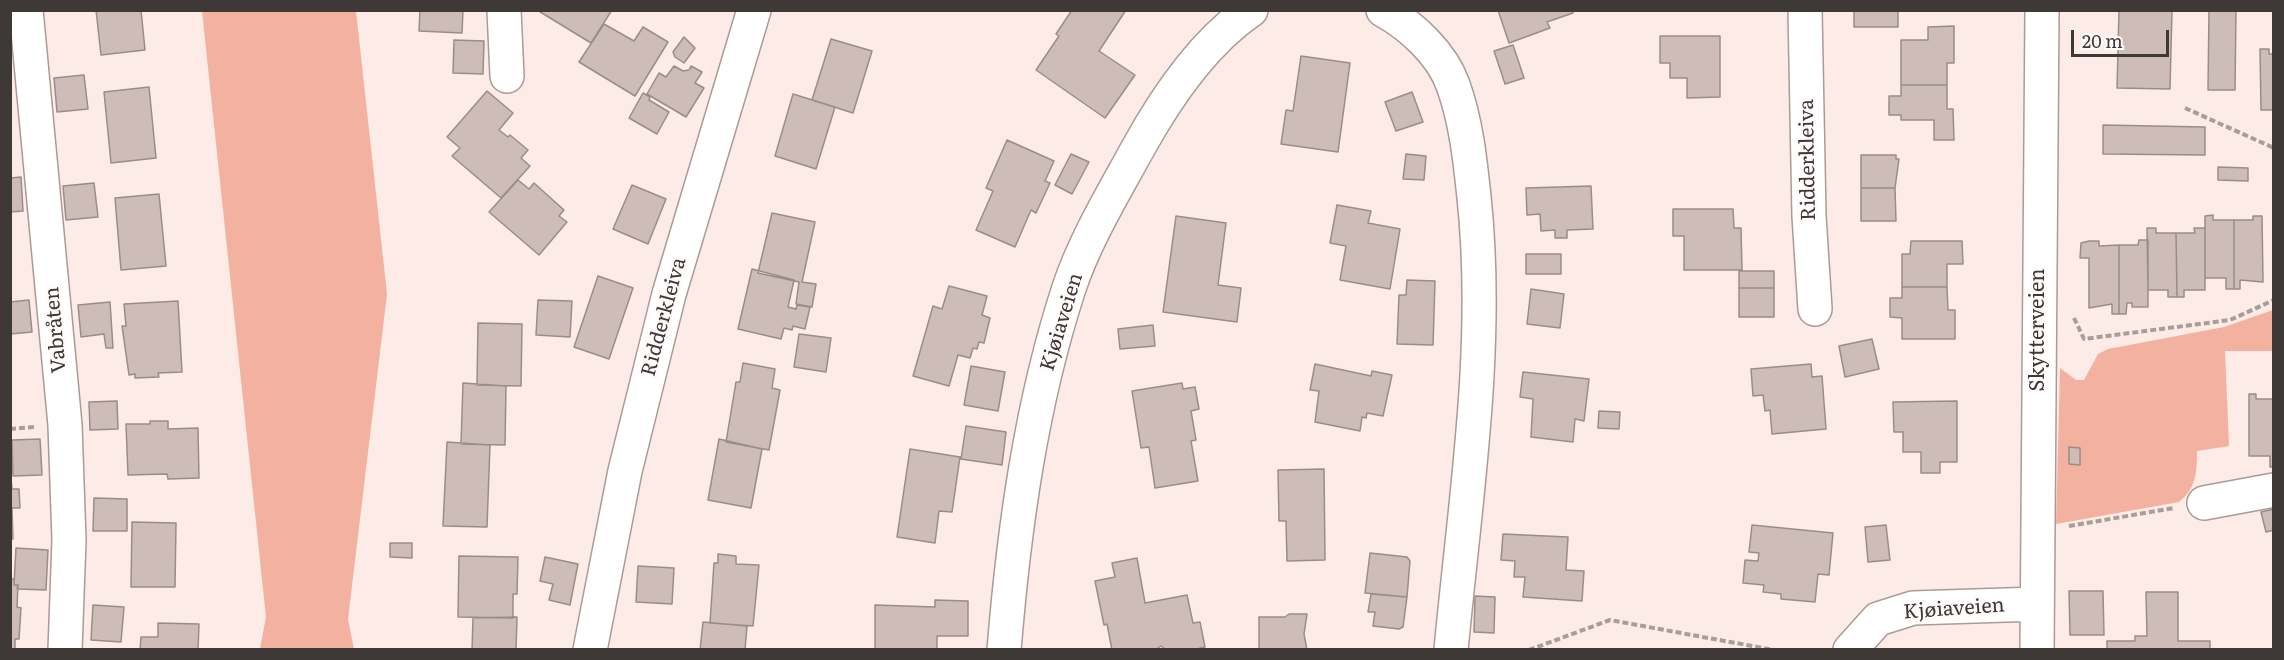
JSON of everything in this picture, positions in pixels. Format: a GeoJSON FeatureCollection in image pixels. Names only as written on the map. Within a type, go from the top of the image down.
{"type":"FeatureCollection","features":[{"type":"Feature","properties":{"kind":"street","name":"Vabråten"},"geometry":{"type":"LineString","coordinates":[[27,10],[64,425],[69,540],[65,650]]}},
{"type":"Feature","properties":{"kind":"street"},"geometry":{"type":"LineString","coordinates":[[504,10],[507,76]]}},
{"type":"Feature","properties":{"kind":"street","name":"Ridderkleiva"},"geometry":{"type":"LineString","coordinates":[[595,643],[625,471],[669,294],[754,10]]}},
{"type":"Feature","properties":{"kind":"street","name":"Kjøiaveien"},"geometry":{"type":"LineString","coordinates":[[1004,650],[1009,593],[1035,417],[1070,287],[1107,203],[1154,119],[1194,64],[1235,21],[1251,10]]}},
{"type":"Feature","properties":{"kind":"street"},"geometry":{"type":"LineString","coordinates":[[1383,10],[1412,29],[1433,52],[1453,84],[1469,146],[1477,218],[1480,254],[1478,363],[1451,650]]}},
{"type":"Feature","properties":{"kind":"street","name":"Ridderkleiva"},"geometry":{"type":"LineString","coordinates":[[1805,10],[1809,216],[1815,309]]}},
{"type":"Feature","properties":{"kind":"street","name":"Skytterveien"},"geometry":{"type":"LineString","coordinates":[[2037,650],[2042,10]]}},
{"type":"Feature","properties":{"kind":"street"},"geometry":{"type":"LineString","coordinates":[[2204,503],[2274,490]]}},
{"type":"Feature","properties":{"kind":"street","name":"Kjøiaveien"},"geometry":{"type":"LineString","coordinates":[[1850,650],[1878,619],[1913,608],[2037,604]]}},
{"type":"Feature","properties":{"kind":"path"},"geometry":{"type":"LineString","coordinates":[[2185,108],[2274,148]]}},
{"type":"Feature","properties":{"kind":"path"},"geometry":{"type":"LineString","coordinates":[[2084,339],[2230,320],[2274,300]]}},
{"type":"Feature","properties":{"kind":"path"},"geometry":{"type":"LineString","coordinates":[[2039,531],[2204,503]]}},
{"type":"Feature","properties":{"kind":"path"},"geometry":{"type":"LineString","coordinates":[[1529,650],[1610,620],[1774,650]]}},
{"type":"Feature","properties":{"kind":"shaded area"},"geometry":{"type":"Polygon","coordinates":[[[202,11],[356,11],[387,294],[348,619],[354,649],[260,649],[266,617],[202,11]]]}},
{"type":"Feature","properties":{"kind":"shaded area"},"geometry":{"type":"Polygon","coordinates":[[[2273,310],[2273,351],[2225,351],[2229,446],[2197,451],[2194,480],[2185,497],[2179,502],[2056,524],[2060,368],[2076,380],[2084,380],[2098,354],[2108,349],[2224,327],[2273,310]]]}},
{"type":"Feature","properties":{"kind":"building"},"geometry":{"type":"Polygon","coordinates":[[[96,10],[141,10],[145,50],[101,55],[96,10]]]}},
{"type":"Feature","properties":{"kind":"building"},"geometry":{"type":"Polygon","coordinates":[[[420,10],[463,10],[462,33],[419,31],[420,10]]]}},
{"type":"Feature","properties":{"kind":"building"},"geometry":{"type":"Polygon","coordinates":[[[537,10],[612,10],[591,43],[537,10]]]}},
{"type":"Feature","properties":{"kind":"building"},"geometry":{"type":"Polygon","coordinates":[[[1072,10],[1126,10],[1099,51],[1135,75],[1105,118],[1036,70],[1059,36],[1056,34],[1072,10]]]}},
{"type":"Feature","properties":{"kind":"building"},"geometry":{"type":"Polygon","coordinates":[[[1498,10],[1572,10],[1573,13],[1547,22],[1550,28],[1509,43],[1498,10]]]}},
{"type":"Feature","properties":{"kind":"building"},"geometry":{"type":"Polygon","coordinates":[[[1854,10],[1898,10],[1898,27],[1854,27],[1854,10]]]}},
{"type":"Feature","properties":{"kind":"building"},"geometry":{"type":"Polygon","coordinates":[[[2119,10],[2172,10],[2170,89],[2117,88],[2119,10]]]}},
{"type":"Feature","properties":{"kind":"building"},"geometry":{"type":"Polygon","coordinates":[[[2209,10],[2236,10],[2235,90],[2208,90],[2209,10]]]}},
{"type":"Feature","properties":{"kind":"building"},"geometry":{"type":"Polygon","coordinates":[[[604,24],[634,41],[643,27],[668,42],[635,96],[579,62],[604,24]]]}},
{"type":"Feature","properties":{"kind":"building"},"geometry":{"type":"Polygon","coordinates":[[[1954,26],[1954,63],[1947,63],[1947,85],[1901,85],[1901,40],[1928,40],[1928,27],[1954,26]]]}},
{"type":"Feature","properties":{"kind":"building"},"geometry":{"type":"Polygon","coordinates":[[[1660,36],[1720,36],[1720,97],[1687,98],[1687,78],[1670,78],[1670,63],[1660,63],[1660,36]]]}},
{"type":"Feature","properties":{"kind":"building"},"geometry":{"type":"Polygon","coordinates":[[[684,37],[695,48],[684,63],[675,57],[673,52],[684,37]]]}},
{"type":"Feature","properties":{"kind":"building"},"geometry":{"type":"Polygon","coordinates":[[[831,39],[872,51],[853,113],[812,100],[831,39]]]}},
{"type":"Feature","properties":{"kind":"building"},"geometry":{"type":"Polygon","coordinates":[[[454,40],[484,41],[483,74],[453,73],[454,40]]]}},
{"type":"Feature","properties":{"kind":"building"},"geometry":{"type":"Polygon","coordinates":[[[1513,45],[1524,78],[1505,84],[1494,51],[1513,45]]]}},
{"type":"Feature","properties":{"kind":"building"},"geometry":{"type":"Polygon","coordinates":[[[2260,49],[2269,49],[2269,54],[2274,54],[2274,110],[2261,110],[2260,49]]]}},
{"type":"Feature","properties":{"kind":"building"},"geometry":{"type":"Polygon","coordinates":[[[1301,56],[1350,63],[1338,152],[1281,144],[1286,110],[1293,111],[1301,56]]]}},
{"type":"Feature","properties":{"kind":"building"},"geometry":{"type":"Polygon","coordinates":[[[674,66],[683,71],[689,70],[691,66],[702,72],[695,83],[704,88],[686,117],[647,94],[659,73],[666,77],[674,66]]]}},
{"type":"Feature","properties":{"kind":"building"},"geometry":{"type":"Polygon","coordinates":[[[84,75],[88,109],[57,112],[54,78],[84,75]]]}},
{"type":"Feature","properties":{"kind":"building"},"geometry":{"type":"Polygon","coordinates":[[[1901,85],[1947,85],[1947,109],[1953,109],[1954,140],[1934,140],[1934,120],[1901,120],[1901,115],[1889,115],[1889,96],[1901,96],[1901,85]]]}},
{"type":"Feature","properties":{"kind":"building"},"geometry":{"type":"Polygon","coordinates":[[[149,87],[156,158],[111,163],[104,92],[149,87]]]}},
{"type":"Feature","properties":{"kind":"building"},"geometry":{"type":"Polygon","coordinates":[[[487,91],[513,113],[499,130],[508,137],[510,135],[528,150],[521,158],[530,166],[501,198],[452,156],[460,148],[447,137],[487,91]]]}},
{"type":"Feature","properties":{"kind":"building"},"geometry":{"type":"Polygon","coordinates":[[[1412,92],[1423,122],[1396,131],[1385,102],[1412,92]]]}},
{"type":"Feature","properties":{"kind":"building"},"geometry":{"type":"Polygon","coordinates":[[[643,93],[650,97],[649,100],[669,112],[657,134],[629,118],[643,93]]]}},
{"type":"Feature","properties":{"kind":"building"},"geometry":{"type":"Polygon","coordinates":[[[793,94],[835,107],[816,169],[775,156],[793,94]]]}},
{"type":"Feature","properties":{"kind":"building"},"geometry":{"type":"Polygon","coordinates":[[[2103,125],[2205,127],[2205,155],[2103,154],[2103,125]]]}},
{"type":"Feature","properties":{"kind":"building"},"geometry":{"type":"Polygon","coordinates":[[[1007,140],[1054,161],[1045,181],[1050,183],[1036,213],[1031,210],[1015,247],[976,230],[993,191],[986,188],[1007,140]]]}},
{"type":"Feature","properties":{"kind":"building"},"geometry":{"type":"Polygon","coordinates":[[[1071,154],[1089,162],[1072,194],[1055,185],[1071,154]]]}},
{"type":"Feature","properties":{"kind":"building"},"geometry":{"type":"Polygon","coordinates":[[[1406,154],[1426,156],[1424,180],[1403,179],[1406,154]]]}},
{"type":"Feature","properties":{"kind":"building"},"geometry":{"type":"Polygon","coordinates":[[[1861,155],[1896,155],[1896,159],[1899,159],[1895,188],[1861,188],[1861,155]]]}},
{"type":"Feature","properties":{"kind":"building"},"geometry":{"type":"Polygon","coordinates":[[[2218,167],[2248,168],[2248,181],[2218,180],[2218,167]]]}},
{"type":"Feature","properties":{"kind":"building"},"geometry":{"type":"Polygon","coordinates":[[[21,177],[23,211],[10,212],[10,178],[21,177]]]}},
{"type":"Feature","properties":{"kind":"building"},"geometry":{"type":"Polygon","coordinates":[[[518,180],[529,189],[534,183],[564,210],[559,216],[567,222],[539,255],[489,212],[518,180]]]}},
{"type":"Feature","properties":{"kind":"building"},"geometry":{"type":"Polygon","coordinates":[[[94,183],[98,217],[66,220],[63,186],[94,183]]]}},
{"type":"Feature","properties":{"kind":"building"},"geometry":{"type":"Polygon","coordinates":[[[632,185],[666,199],[648,244],[613,229],[632,185]]]}},
{"type":"Feature","properties":{"kind":"building"},"geometry":{"type":"Polygon","coordinates":[[[1591,186],[1593,229],[1567,230],[1567,238],[1555,238],[1555,230],[1541,231],[1540,214],[1527,215],[1526,188],[1591,186]]]}},
{"type":"Feature","properties":{"kind":"building"},"geometry":{"type":"Polygon","coordinates":[[[1861,188],[1895,188],[1896,221],[1861,221],[1861,188]]]}},
{"type":"Feature","properties":{"kind":"building"},"geometry":{"type":"Polygon","coordinates":[[[159,194],[166,266],[121,270],[115,198],[159,194]]]}},
{"type":"Feature","properties":{"kind":"building"},"geometry":{"type":"Polygon","coordinates":[[[1337,205],[1371,211],[1368,223],[1400,229],[1390,289],[1340,280],[1346,246],[1330,243],[1337,205]]]}},
{"type":"Feature","properties":{"kind":"building"},"geometry":{"type":"Polygon","coordinates":[[[1673,209],[1733,209],[1734,228],[1741,228],[1742,270],[1684,270],[1684,236],[1673,236],[1673,209]]]}},
{"type":"Feature","properties":{"kind":"building"},"geometry":{"type":"Polygon","coordinates":[[[772,213],[815,222],[802,282],[816,284],[812,307],[796,304],[799,282],[758,273],[772,213]]]}},
{"type":"Feature","properties":{"kind":"building"},"geometry":{"type":"Polygon","coordinates":[[[2213,215],[2213,220],[2234,220],[2234,289],[2226,289],[2226,278],[2205,278],[2205,216],[2213,215]]]}},
{"type":"Feature","properties":{"kind":"building"},"geometry":{"type":"Polygon","coordinates":[[[1176,216],[1226,223],[1218,285],[1241,288],[1237,322],[1163,312],[1176,216]]]}},
{"type":"Feature","properties":{"kind":"building"},"geometry":{"type":"Polygon","coordinates":[[[2253,216],[2262,216],[2263,282],[2240,280],[2240,289],[2234,289],[2234,220],[2253,220],[2253,216]]]}},
{"type":"Feature","properties":{"kind":"building"},"geometry":{"type":"Polygon","coordinates":[[[2147,228],[2156,228],[2156,233],[2176,233],[2177,297],[2168,297],[2168,290],[2148,290],[2147,228]]]}},
{"type":"Feature","properties":{"kind":"building"},"geometry":{"type":"Polygon","coordinates":[[[2194,228],[2205,228],[2205,290],[2184,290],[2184,297],[2177,297],[2176,233],[2195,233],[2194,228]]]}},
{"type":"Feature","properties":{"kind":"building"},"geometry":{"type":"Polygon","coordinates":[[[2139,240],[2148,240],[2148,307],[2132,307],[2132,303],[2127,303],[2126,314],[2119,314],[2119,245],[2138,245],[2139,240]]]}},
{"type":"Feature","properties":{"kind":"building"},"geometry":{"type":"Polygon","coordinates":[[[1911,241],[1962,241],[1963,264],[1947,264],[1947,287],[1902,287],[1902,254],[1910,254],[1911,241]]]}},
{"type":"Feature","properties":{"kind":"building"},"geometry":{"type":"Polygon","coordinates":[[[2099,241],[2099,246],[2119,245],[2119,314],[2112,314],[2112,304],[2089,308],[2089,258],[2080,258],[2081,243],[2099,241]]]}},
{"type":"Feature","properties":{"kind":"building"},"geometry":{"type":"Polygon","coordinates":[[[1526,254],[1561,254],[1561,274],[1526,274],[1526,254]]]}},
{"type":"Feature","properties":{"kind":"building"},"geometry":{"type":"Polygon","coordinates":[[[752,269],[794,280],[788,307],[796,309],[797,305],[810,307],[805,329],[793,326],[792,330],[784,328],[781,339],[738,329],[752,269]]]}},
{"type":"Feature","properties":{"kind":"building"},"geometry":{"type":"Polygon","coordinates":[[[1739,271],[1774,271],[1774,288],[1739,288],[1739,271]]]}},
{"type":"Feature","properties":{"kind":"building"},"geometry":{"type":"Polygon","coordinates":[[[598,276],[633,288],[609,359],[574,347],[598,276]]]}},
{"type":"Feature","properties":{"kind":"building"},"geometry":{"type":"Polygon","coordinates":[[[1407,280],[1435,281],[1433,345],[1397,344],[1399,295],[1406,295],[1407,280]]]}},
{"type":"Feature","properties":{"kind":"building"},"geometry":{"type":"Polygon","coordinates":[[[949,286],[987,296],[982,315],[990,318],[984,343],[979,342],[977,349],[973,348],[970,358],[958,355],[949,386],[913,376],[933,306],[942,309],[949,286]]]}},
{"type":"Feature","properties":{"kind":"building"},"geometry":{"type":"Polygon","coordinates":[[[1902,287],[1947,287],[1948,310],[1955,310],[1955,339],[1902,339],[1902,318],[1890,317],[1890,298],[1902,298],[1902,287]]]}},
{"type":"Feature","properties":{"kind":"building"},"geometry":{"type":"Polygon","coordinates":[[[1739,288],[1774,288],[1774,317],[1739,317],[1739,288]]]}},
{"type":"Feature","properties":{"kind":"building"},"geometry":{"type":"Polygon","coordinates":[[[1531,289],[1564,294],[1560,328],[1527,324],[1531,289]]]}},
{"type":"Feature","properties":{"kind":"building"},"geometry":{"type":"Polygon","coordinates":[[[29,300],[32,332],[10,334],[10,302],[29,300]]]}},
{"type":"Feature","properties":{"kind":"building"},"geometry":{"type":"Polygon","coordinates":[[[538,300],[572,301],[570,337],[536,335],[538,300]]]}},
{"type":"Feature","properties":{"kind":"building"},"geometry":{"type":"Polygon","coordinates":[[[178,301],[182,372],[158,373],[159,377],[135,378],[135,374],[129,375],[122,326],[126,326],[124,304],[178,301]]]}},
{"type":"Feature","properties":{"kind":"building"},"geometry":{"type":"Polygon","coordinates":[[[110,302],[113,348],[106,348],[104,334],[81,337],[78,305],[110,302]]]}},
{"type":"Feature","properties":{"kind":"building"},"geometry":{"type":"Polygon","coordinates":[[[478,323],[522,324],[521,386],[477,385],[478,323]]]}},
{"type":"Feature","properties":{"kind":"building"},"geometry":{"type":"Polygon","coordinates":[[[1153,325],[1155,346],[1120,349],[1118,329],[1153,325]]]}},
{"type":"Feature","properties":{"kind":"building"},"geometry":{"type":"Polygon","coordinates":[[[799,334],[831,338],[826,372],[794,367],[799,334]]]}},
{"type":"Feature","properties":{"kind":"building"},"geometry":{"type":"Polygon","coordinates":[[[1872,339],[1879,369],[1845,377],[1839,346],[1872,339]]]}},
{"type":"Feature","properties":{"kind":"building"},"geometry":{"type":"Polygon","coordinates":[[[743,363],[775,369],[772,388],[780,390],[769,450],[726,442],[736,382],[740,382],[743,363]]]}},
{"type":"Feature","properties":{"kind":"building"},"geometry":{"type":"Polygon","coordinates":[[[1315,364],[1371,376],[1372,371],[1392,375],[1383,416],[1367,413],[1366,418],[1362,417],[1360,431],[1315,422],[1319,391],[1310,390],[1315,364]]]}},
{"type":"Feature","properties":{"kind":"building"},"geometry":{"type":"Polygon","coordinates":[[[1811,364],[1812,377],[1822,376],[1826,429],[1772,434],[1770,410],[1765,411],[1763,395],[1753,396],[1751,369],[1811,364]]]}},
{"type":"Feature","properties":{"kind":"building"},"geometry":{"type":"Polygon","coordinates":[[[971,366],[1005,372],[998,411],[964,405],[971,366]]]}},
{"type":"Feature","properties":{"kind":"building"},"geometry":{"type":"Polygon","coordinates":[[[1523,372],[1589,379],[1584,421],[1575,419],[1573,442],[1531,437],[1533,399],[1520,397],[1523,372]]]}},
{"type":"Feature","properties":{"kind":"building"},"geometry":{"type":"Polygon","coordinates":[[[463,383],[506,386],[505,445],[461,444],[463,383]]]}},
{"type":"Feature","properties":{"kind":"building"},"geometry":{"type":"Polygon","coordinates":[[[1182,383],[1183,389],[1195,387],[1199,409],[1191,411],[1196,440],[1191,441],[1198,481],[1155,488],[1149,447],[1141,448],[1132,391],[1182,383]]]}},
{"type":"Feature","properties":{"kind":"building"},"geometry":{"type":"Polygon","coordinates":[[[2249,394],[2256,394],[2256,399],[2274,399],[2274,467],[2270,467],[2270,456],[2249,456],[2249,394]]]}},
{"type":"Feature","properties":{"kind":"building"},"geometry":{"type":"Polygon","coordinates":[[[117,401],[118,429],[90,430],[89,402],[117,401]]]}},
{"type":"Feature","properties":{"kind":"building"},"geometry":{"type":"Polygon","coordinates":[[[1957,401],[1957,462],[1940,462],[1940,473],[1921,473],[1921,452],[1903,452],[1903,432],[1894,432],[1893,402],[1957,401]]]}},
{"type":"Feature","properties":{"kind":"building"},"geometry":{"type":"Polygon","coordinates":[[[1599,411],[1620,412],[1619,429],[1598,428],[1599,411]]]}},
{"type":"Feature","properties":{"kind":"building"},"geometry":{"type":"Polygon","coordinates":[[[150,421],[168,421],[168,429],[198,428],[199,478],[168,479],[167,474],[128,475],[126,424],[150,424],[150,421]]]}},
{"type":"Feature","properties":{"kind":"building"},"geometry":{"type":"Polygon","coordinates":[[[966,426],[1006,432],[1002,465],[961,459],[966,426]]]}},
{"type":"Feature","properties":{"kind":"building"},"geometry":{"type":"Polygon","coordinates":[[[40,439],[42,475],[13,476],[12,440],[40,439]]]}},
{"type":"Feature","properties":{"kind":"building"},"geometry":{"type":"Polygon","coordinates":[[[719,439],[762,449],[751,508],[708,500],[719,439]]]}},
{"type":"Feature","properties":{"kind":"building"},"geometry":{"type":"Polygon","coordinates":[[[447,442],[490,445],[487,527],[443,526],[447,442]]]}},
{"type":"Feature","properties":{"kind":"building"},"geometry":{"type":"Polygon","coordinates":[[[2069,447],[2080,448],[2080,465],[2069,464],[2069,447]]]}},
{"type":"Feature","properties":{"kind":"building"},"geometry":{"type":"Polygon","coordinates":[[[910,449],[960,457],[952,512],[939,511],[935,543],[897,537],[910,449]]]}},
{"type":"Feature","properties":{"kind":"building"},"geometry":{"type":"Polygon","coordinates":[[[10,467],[12,489],[19,489],[20,508],[12,508],[13,539],[10,539],[10,467]]]}},
{"type":"Feature","properties":{"kind":"building"},"geometry":{"type":"Polygon","coordinates":[[[1324,469],[1325,560],[1287,561],[1286,521],[1279,521],[1278,470],[1324,469]]]}},
{"type":"Feature","properties":{"kind":"building"},"geometry":{"type":"Polygon","coordinates":[[[94,498],[127,499],[127,531],[93,531],[94,498]]]}},
{"type":"Feature","properties":{"kind":"building"},"geometry":{"type":"Polygon","coordinates":[[[2274,509],[2274,530],[2266,532],[2261,512],[2274,509]]]}},
{"type":"Feature","properties":{"kind":"building"},"geometry":{"type":"Polygon","coordinates":[[[132,522],[176,523],[175,587],[131,587],[132,522]]]}},
{"type":"Feature","properties":{"kind":"building"},"geometry":{"type":"Polygon","coordinates":[[[1752,525],[1833,533],[1829,575],[1818,574],[1815,602],[1781,599],[1781,594],[1763,592],[1764,585],[1743,583],[1745,560],[1758,561],[1759,553],[1749,552],[1752,525]]]}},
{"type":"Feature","properties":{"kind":"building"},"geometry":{"type":"Polygon","coordinates":[[[1886,525],[1890,560],[1868,562],[1865,527],[1886,525]]]}},
{"type":"Feature","properties":{"kind":"building"},"geometry":{"type":"Polygon","coordinates":[[[1503,534],[1568,537],[1566,570],[1584,571],[1582,601],[1523,597],[1525,577],[1514,577],[1515,561],[1501,560],[1503,534]]]}},
{"type":"Feature","properties":{"kind":"building"},"geometry":{"type":"Polygon","coordinates":[[[390,543],[412,543],[412,558],[390,557],[390,543]]]}},
{"type":"Feature","properties":{"kind":"building"},"geometry":{"type":"Polygon","coordinates":[[[16,548],[48,550],[46,590],[17,589],[18,585],[14,585],[16,548]]]}},
{"type":"Feature","properties":{"kind":"building"},"geometry":{"type":"Polygon","coordinates":[[[1370,553],[1407,557],[1410,561],[1407,597],[1365,593],[1370,553]]]}},
{"type":"Feature","properties":{"kind":"building"},"geometry":{"type":"Polygon","coordinates":[[[718,554],[736,556],[736,564],[759,565],[753,626],[710,623],[714,563],[718,563],[718,554]]]}},
{"type":"Feature","properties":{"kind":"building"},"geometry":{"type":"Polygon","coordinates":[[[459,556],[518,557],[517,594],[513,594],[513,618],[458,617],[459,556]]]}},
{"type":"Feature","properties":{"kind":"building"},"geometry":{"type":"Polygon","coordinates":[[[545,557],[578,564],[570,605],[549,600],[553,584],[540,581],[545,557]]]}},
{"type":"Feature","properties":{"kind":"building"},"geometry":{"type":"Polygon","coordinates":[[[1137,558],[1145,603],[1187,595],[1193,623],[1200,622],[1205,647],[1192,650],[1166,650],[1161,646],[1155,650],[1112,650],[1095,581],[1115,577],[1112,563],[1137,558]]]}},
{"type":"Feature","properties":{"kind":"building"},"geometry":{"type":"Polygon","coordinates":[[[638,566],[674,568],[672,604],[636,602],[638,566]]]}},
{"type":"Feature","properties":{"kind":"building"},"geometry":{"type":"Polygon","coordinates":[[[10,579],[14,579],[14,585],[18,585],[17,607],[21,608],[19,639],[15,639],[15,650],[10,650],[10,579]]]}},
{"type":"Feature","properties":{"kind":"building"},"geometry":{"type":"Polygon","coordinates":[[[2069,591],[2103,591],[2104,635],[2070,635],[2069,591]]]}},
{"type":"Feature","properties":{"kind":"building"},"geometry":{"type":"Polygon","coordinates":[[[2146,592],[2178,592],[2178,641],[2210,641],[2210,650],[2107,650],[2107,641],[2135,641],[2135,636],[2147,636],[2146,592]]]}},
{"type":"Feature","properties":{"kind":"building"},"geometry":{"type":"Polygon","coordinates":[[[1371,594],[1407,597],[1403,627],[1399,629],[1373,626],[1375,612],[1368,612],[1371,594]]]}},
{"type":"Feature","properties":{"kind":"building"},"geometry":{"type":"Polygon","coordinates":[[[1475,596],[1495,597],[1494,633],[1474,632],[1475,596]]]}},
{"type":"Feature","properties":{"kind":"building"},"geometry":{"type":"Polygon","coordinates":[[[935,600],[968,601],[968,636],[937,636],[937,650],[875,650],[875,605],[935,607],[935,600]]]}},
{"type":"Feature","properties":{"kind":"building"},"geometry":{"type":"Polygon","coordinates":[[[93,605],[124,607],[121,642],[91,640],[93,605]]]}},
{"type":"Feature","properties":{"kind":"building"},"geometry":{"type":"Polygon","coordinates":[[[1289,614],[1307,614],[1304,634],[1307,650],[1259,650],[1259,617],[1285,617],[1289,614]]]}},
{"type":"Feature","properties":{"kind":"building"},"geometry":{"type":"Polygon","coordinates":[[[517,617],[516,650],[472,650],[473,618],[517,617]]]}},
{"type":"Feature","properties":{"kind":"building"},"geometry":{"type":"Polygon","coordinates":[[[703,622],[747,626],[745,650],[700,650],[703,622]]]}},
{"type":"Feature","properties":{"kind":"building"},"geometry":{"type":"Polygon","coordinates":[[[158,623],[199,624],[198,650],[140,650],[141,637],[158,637],[158,623]]]}}]}
